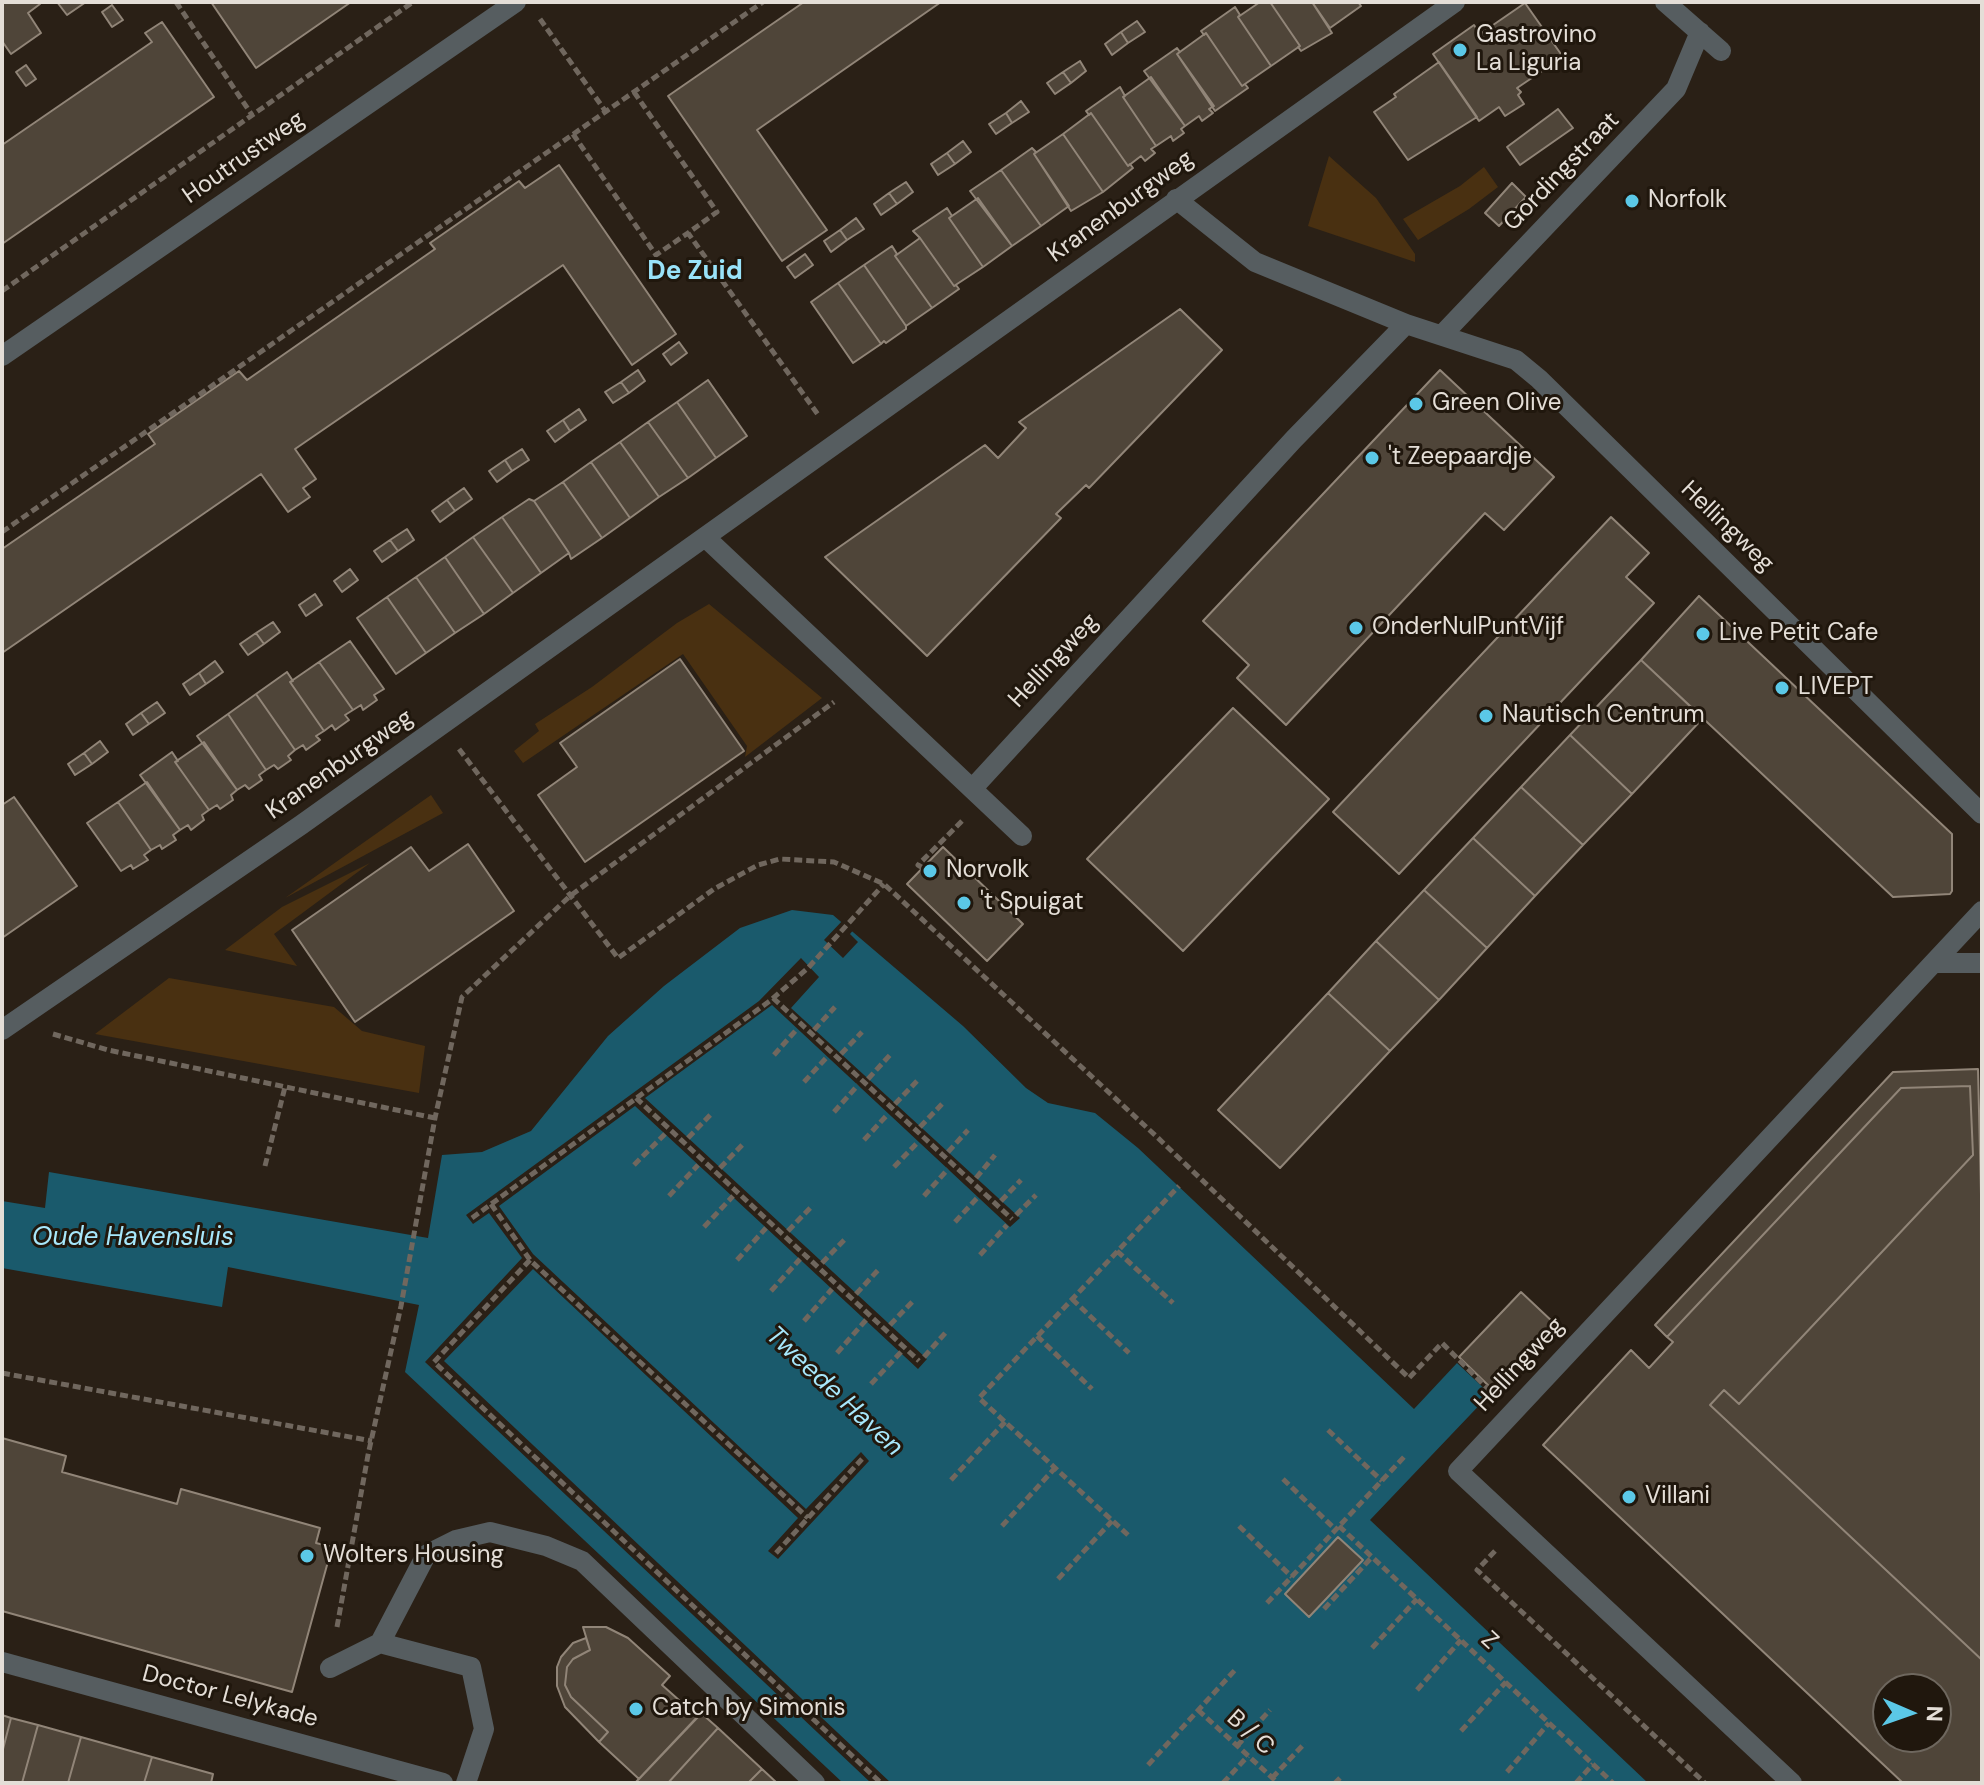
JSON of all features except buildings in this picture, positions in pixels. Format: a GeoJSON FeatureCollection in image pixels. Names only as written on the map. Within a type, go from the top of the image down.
{"type":"FeatureCollection","features":[{"type":"Feature","properties":{"kind":"street","name":"Houtrustweg"},"geometry":{"type":"LineString","coordinates":[[2,356],[516,2]]}},
{"type":"Feature","properties":{"kind":"street","name":"Kranenburgweg"},"geometry":{"type":"LineString","coordinates":[[2,1030],[301,825],[706,538],[1176,199],[1432,9],[1455,2]]}},
{"type":"Feature","properties":{"kind":"street"},"geometry":{"type":"LineString","coordinates":[[1665,2],[1721,51]]}},
{"type":"Feature","properties":{"kind":"street","name":"Gordingstraat"},"geometry":{"type":"LineString","coordinates":[[1442,335],[1676,89],[1700,32]]}},
{"type":"Feature","properties":{"kind":"street","name":"Hellingweg"},"geometry":{"type":"LineString","coordinates":[[1176,199],[1255,262],[1406,324],[1516,360],[1539,379],[1982,814]]}},
{"type":"Feature","properties":{"kind":"street","name":"Hellingweg"},"geometry":{"type":"LineString","coordinates":[[977,795],[1294,439],[1406,324]]}},
{"type":"Feature","properties":{"kind":"street"},"geometry":{"type":"LineString","coordinates":[[706,538],[1022,836]]}},
{"type":"Feature","properties":{"kind":"street","name":"Hellingweg"},"geometry":{"type":"LineString","coordinates":[[1792,1783],[1458,1471],[1982,911]]}},
{"type":"Feature","properties":{"kind":"street"},"geometry":{"type":"LineString","coordinates":[[1934,963],[1982,963]]}},
{"type":"Feature","properties":{"kind":"street"},"geometry":{"type":"LineString","coordinates":[[330,1668],[380,1643],[426,1555],[456,1540],[490,1532],[546,1546],[582,1561],[815,1783]]}},
{"type":"Feature","properties":{"kind":"street"},"geometry":{"type":"LineString","coordinates":[[380,1643],[471,1667],[484,1729],[466,1783]]}},
{"type":"Feature","properties":{"kind":"street","name":"Doctor Lelykade"},"geometry":{"type":"LineString","coordinates":[[2,1662],[443,1783]]}},
{"type":"Feature","properties":{"kind":"path"},"geometry":{"type":"LineString","coordinates":[[176,2],[252,115]]}},
{"type":"Feature","properties":{"kind":"path","name":"Houtrustweg"},"geometry":{"type":"LineString","coordinates":[[2,291],[413,2]]}},
{"type":"Feature","properties":{"kind":"path"},"geometry":{"type":"LineString","coordinates":[[2,532],[763,2]]}},
{"type":"Feature","properties":{"kind":"path"},"geometry":{"type":"LineString","coordinates":[[537,14],[606,112]]}},
{"type":"Feature","properties":{"kind":"path"},"geometry":{"type":"LineString","coordinates":[[573,134],[656,255],[688,233],[717,212],[634,92]]}},
{"type":"Feature","properties":{"kind":"path"},"geometry":{"type":"LineString","coordinates":[[688,233],[837,443]]}},
{"type":"Feature","properties":{"kind":"path"},"geometry":{"type":"LineString","coordinates":[[330,1668],[435,1118],[462,997],[570,896],[861,682]]}},
{"type":"Feature","properties":{"kind":"path"},"geometry":{"type":"LineString","coordinates":[[442,725],[618,958],[714,889],[758,865],[780,859],[834,862],[884,884],[1157,1137],[1409,1378],[1442,1343],[1511,1412]]}},
{"type":"Feature","properties":{"kind":"path"},"geometry":{"type":"LineString","coordinates":[[923,868],[918,865],[977,795]]}},
{"type":"Feature","properties":{"kind":"path"},"geometry":{"type":"LineString","coordinates":[[472,1218],[773,998],[808,968],[884,884]]}},
{"type":"Feature","properties":{"kind":"path"},"geometry":{"type":"LineString","coordinates":[[773,998],[1012,1220]]}},
{"type":"Feature","properties":{"kind":"path"},"geometry":{"type":"LineString","coordinates":[[814,1030],[835,1007]]}},
{"type":"Feature","properties":{"kind":"path"},"geometry":{"type":"LineString","coordinates":[[774,1055],[797,1029]]}},
{"type":"Feature","properties":{"kind":"path"},"geometry":{"type":"LineString","coordinates":[[841,1054],[862,1032]]}},
{"type":"Feature","properties":{"kind":"path"},"geometry":{"type":"LineString","coordinates":[[53,1034],[108,1050],[435,1118]]}},
{"type":"Feature","properties":{"kind":"path"},"geometry":{"type":"LineString","coordinates":[[868,1079],[890,1055]]}},
{"type":"Feature","properties":{"kind":"path"},"geometry":{"type":"LineString","coordinates":[[804,1082],[827,1057]]}},
{"type":"Feature","properties":{"kind":"path"},"geometry":{"type":"LineString","coordinates":[[895,1104],[917,1081]]}},
{"type":"Feature","properties":{"kind":"path"},"geometry":{"type":"LineString","coordinates":[[834,1112],[858,1085]]}},
{"type":"Feature","properties":{"kind":"path"},"geometry":{"type":"LineString","coordinates":[[265,1166],[285,1087]]}},
{"type":"Feature","properties":{"kind":"path"},"geometry":{"type":"LineString","coordinates":[[636,1098],[922,1359],[947,1331]]}},
{"type":"Feature","properties":{"kind":"path"},"geometry":{"type":"LineString","coordinates":[[920,1127],[942,1104]]}},
{"type":"Feature","properties":{"kind":"path"},"geometry":{"type":"LineString","coordinates":[[688,1138],[713,1112]]}},
{"type":"Feature","properties":{"kind":"path"},"geometry":{"type":"LineString","coordinates":[[864,1140],[888,1114]]}},
{"type":"Feature","properties":{"kind":"path"},"geometry":{"type":"LineString","coordinates":[[948,1152],[968,1130]]}},
{"type":"Feature","properties":{"kind":"path"},"geometry":{"type":"LineString","coordinates":[[634,1165],[665,1134]]}},
{"type":"Feature","properties":{"kind":"path"},"geometry":{"type":"LineString","coordinates":[[894,1167],[918,1142]]}},
{"type":"Feature","properties":{"kind":"path"},"geometry":{"type":"LineString","coordinates":[[720,1168],[744,1143]]}},
{"type":"Feature","properties":{"kind":"path"},"geometry":{"type":"LineString","coordinates":[[976,1178],[995,1155]]}},
{"type":"Feature","properties":{"kind":"path"},"geometry":{"type":"LineString","coordinates":[[669,1196],[698,1165]]}},
{"type":"Feature","properties":{"kind":"path"},"geometry":{"type":"LineString","coordinates":[[924,1196],[948,1169]]}},
{"type":"Feature","properties":{"kind":"path"},"geometry":{"type":"LineString","coordinates":[[1001,1201],[1021,1180]]}},
{"type":"Feature","properties":{"kind":"path"},"geometry":{"type":"LineString","coordinates":[[1128,1535],[979,1398],[1179,1186]]}},
{"type":"Feature","properties":{"kind":"path"},"geometry":{"type":"LineString","coordinates":[[980,1255],[1036,1195]]}},
{"type":"Feature","properties":{"kind":"path"},"geometry":{"type":"LineString","coordinates":[[704,1227],[733,1196]]}},
{"type":"Feature","properties":{"kind":"path"},"geometry":{"type":"LineString","coordinates":[[955,1222],[978,1197]]}},
{"type":"Feature","properties":{"kind":"path"},"geometry":{"type":"LineString","coordinates":[[491,1204],[530,1260],[808,1518]]}},
{"type":"Feature","properties":{"kind":"path"},"geometry":{"type":"LineString","coordinates":[[788,1231],[813,1205]]}},
{"type":"Feature","properties":{"kind":"path"},"geometry":{"type":"LineString","coordinates":[[737,1260],[766,1228]]}},
{"type":"Feature","properties":{"kind":"path"},"geometry":{"type":"LineString","coordinates":[[822,1263],[847,1237]]}},
{"type":"Feature","properties":{"kind":"path"},"geometry":{"type":"LineString","coordinates":[[1117,1251],[1173,1303]]}},
{"type":"Feature","properties":{"kind":"path"},"geometry":{"type":"LineString","coordinates":[[771,1291],[800,1259]]}},
{"type":"Feature","properties":{"kind":"path"},"geometry":{"type":"LineString","coordinates":[[530,1260],[434,1362],[881,1783]]}},
{"type":"Feature","properties":{"kind":"path"},"geometry":{"type":"LineString","coordinates":[[856,1294],[880,1268]]}},
{"type":"Feature","properties":{"kind":"path"},"geometry":{"type":"LineString","coordinates":[[804,1321],[832,1289]]}},
{"type":"Feature","properties":{"kind":"path"},"geometry":{"type":"LineString","coordinates":[[1072,1299],[1129,1353]]}},
{"type":"Feature","properties":{"kind":"path"},"geometry":{"type":"LineString","coordinates":[[890,1325],[914,1300]]}},
{"type":"Feature","properties":{"kind":"path"},"geometry":{"type":"LineString","coordinates":[[837,1353],[866,1320]]}},
{"type":"Feature","properties":{"kind":"path"},"geometry":{"type":"LineString","coordinates":[[1037,1336],[1092,1389]]}},
{"type":"Feature","properties":{"kind":"path"},"geometry":{"type":"LineString","coordinates":[[871,1384],[901,1352]]}},
{"type":"Feature","properties":{"kind":"path"},"geometry":{"type":"LineString","coordinates":[[2,1373],[372,1441]]}},
{"type":"Feature","properties":{"kind":"path"},"geometry":{"type":"LineString","coordinates":[[951,1480],[1005,1422]]}},
{"type":"Feature","properties":{"kind":"path"},"geometry":{"type":"LineString","coordinates":[[1328,1430],[1382,1481]]}},
{"type":"Feature","properties":{"kind":"path"},"geometry":{"type":"LineString","coordinates":[[1267,1603],[1404,1457]]}},
{"type":"Feature","properties":{"kind":"path"},"geometry":{"type":"LineString","coordinates":[[776,1553],[862,1459]]}},
{"type":"Feature","properties":{"kind":"path"},"geometry":{"type":"LineString","coordinates":[[1002,1526],[1055,1468]]}},
{"type":"Feature","properties":{"kind":"path","name":"Z"},"geometry":{"type":"LineString","coordinates":[[1283,1479],[1372,1557],[1613,1783]]}},
{"type":"Feature","properties":{"kind":"path"},"geometry":{"type":"LineString","coordinates":[[1058,1579],[1112,1521]]}},
{"type":"Feature","properties":{"kind":"path"},"geometry":{"type":"LineString","coordinates":[[1239,1526],[1292,1577]]}},
{"type":"Feature","properties":{"kind":"path"},"geometry":{"type":"LineString","coordinates":[[1518,1526],[1477,1570],[1705,1783]]}},
{"type":"Feature","properties":{"kind":"path"},"geometry":{"type":"LineString","coordinates":[[1324,1609],[1372,1557]]}},
{"type":"Feature","properties":{"kind":"path"},"geometry":{"type":"LineString","coordinates":[[1372,1648],[1417,1599]]}},
{"type":"Feature","properties":{"kind":"path"},"geometry":{"type":"LineString","coordinates":[[1417,1690],[1461,1640]]}},
{"type":"Feature","properties":{"kind":"path","name":"B / C"},"geometry":{"type":"LineString","coordinates":[[1148,1765],[1235,1670]]}},
{"type":"Feature","properties":{"kind":"path"},"geometry":{"type":"LineString","coordinates":[[1461,1731],[1506,1682]]}},
{"type":"Feature","properties":{"kind":"path","name":"B / C"},"geometry":{"type":"LineString","coordinates":[[1198,1710],[1278,1783]]}},
{"type":"Feature","properties":{"kind":"path"},"geometry":{"type":"LineString","coordinates":[[1237,1746],[1270,1710]]}},
{"type":"Feature","properties":{"kind":"path"},"geometry":{"type":"LineString","coordinates":[[1507,1772],[1549,1723]]}},
{"type":"Feature","properties":{"kind":"path"},"geometry":{"type":"LineString","coordinates":[[1272,1778],[1305,1743]]}},
{"type":"Feature","properties":{"kind":"path"},"geometry":{"type":"LineString","coordinates":[[1223,1783],[1248,1756]]}},
{"type":"Feature","properties":{"kind":"path"},"geometry":{"type":"LineString","coordinates":[[1576,1783],[1593,1764]]}},
{"type":"Feature","properties":{"kind":"shaded area"},"geometry":{"type":"Polygon","coordinates":[[[1329,156],[1376,198],[1415,254],[1415,262],[1308,226],[1329,156]]]}},
{"type":"Feature","properties":{"kind":"shaded area"},"geometry":{"type":"Polygon","coordinates":[[[1484,167],[1498,187],[1418,240],[1403,219],[1460,186],[1484,167]]]}},
{"type":"Feature","properties":{"kind":"shaded area"},"geometry":{"type":"Polygon","coordinates":[[[709,604],[822,698],[745,757],[747,746],[683,654],[523,763],[514,751],[539,731],[535,724],[592,687],[677,623],[709,604]]]}},
{"type":"Feature","properties":{"kind":"shaded area"},"geometry":{"type":"Polygon","coordinates":[[[431,795],[443,813],[285,898],[431,795]]]}},
{"type":"Feature","properties":{"kind":"shaded area"},"geometry":{"type":"Polygon","coordinates":[[[370,863],[274,934],[297,966],[225,950],[282,907],[370,863]]]}},
{"type":"Feature","properties":{"kind":"shaded area"},"geometry":{"type":"Polygon","coordinates":[[[169,978],[334,1007],[362,1031],[425,1046],[419,1093],[95,1034],[169,978]]]}},
{"type":"Feature","properties":{"kind":"water"},"geometry":{"type":"Polygon","coordinates":[[[792,910],[833,915],[963,1026],[1026,1088],[1048,1103],[1095,1113],[1138,1148],[1414,1409],[1457,1363],[1490,1394],[1370,1520],[1648,1783],[843,1783],[405,1372],[419,1305],[228,1267],[222,1307],[2,1268],[2,1201],[45,1208],[49,1172],[428,1238],[442,1155],[482,1152],[531,1131],[608,1036],[664,986],[740,928],[792,910]]]}},
{"type":"Feature","properties":{"kind":"pier"},"geometry":{"type":"Polygon","coordinates":[[[844,919],[855,928],[850,934],[858,942],[843,958],[824,940],[844,919]]]}},
{"type":"Feature","properties":{"kind":"pier"},"geometry":{"type":"Polygon","coordinates":[[[801,958],[819,977],[791,1008],[1020,1218],[1010,1227],[772,1005],[645,1098],[927,1359],[918,1369],[635,1106],[499,1206],[533,1254],[806,1509],[861,1452],[869,1461],[778,1559],[768,1551],[798,1518],[533,1269],[444,1361],[891,1783],[871,1783],[425,1362],[522,1258],[489,1213],[473,1224],[466,1215],[759,1001],[801,958]]]}},
{"type":"Feature","properties":{"kind":"place","name":"Gastrovino La Liguria"},"geometry":{"type":"Point","coordinates":[1460,50]}},
{"type":"Feature","properties":{"kind":"place","name":"Norfolk"},"geometry":{"type":"Point","coordinates":[1632,201]}},
{"type":"Feature","properties":{"kind":"place","name":"Green Olive"},"geometry":{"type":"Point","coordinates":[1416,404]}},
{"type":"Feature","properties":{"kind":"place","name":"'t Zeepaardje"},"geometry":{"type":"Point","coordinates":[1372,458]}},
{"type":"Feature","properties":{"kind":"place","name":"OnderNulPuntVijf"},"geometry":{"type":"Point","coordinates":[1356,628]}},
{"type":"Feature","properties":{"kind":"place","name":"Live Petit Cafe"},"geometry":{"type":"Point","coordinates":[1703,634]}},
{"type":"Feature","properties":{"kind":"place","name":"LIVEPT"},"geometry":{"type":"Point","coordinates":[1782,688]}},
{"type":"Feature","properties":{"kind":"place","name":"Nautisch Centrum"},"geometry":{"type":"Point","coordinates":[1486,716]}},
{"type":"Feature","properties":{"kind":"place","name":"Norvolk"},"geometry":{"type":"Point","coordinates":[930,871]}},
{"type":"Feature","properties":{"kind":"place","name":"'t Spuigat"},"geometry":{"type":"Point","coordinates":[964,903]}},
{"type":"Feature","properties":{"kind":"place","name":"Villani"},"geometry":{"type":"Point","coordinates":[1629,1497]}},
{"type":"Feature","properties":{"kind":"place","name":"Wolters Housing"},"geometry":{"type":"Point","coordinates":[307,1556]}},
{"type":"Feature","properties":{"kind":"place","name":"Catch by Simonis"},"geometry":{"type":"Point","coordinates":[636,1709]}},
{"type":"Feature","properties":{"kind":"district","name":"De Zuid"},"geometry":{"type":"Point","coordinates":[695,272]}},
{"type":"Feature","properties":{"kind":"water label","name":"Oude Havensluis"},"geometry":{"type":"Point","coordinates":[133,1238]}},
{"type":"Feature","properties":{"kind":"water label","name":"Tweede Haven"},"geometry":{"type":"Point","coordinates":[834,1392]}}]}
